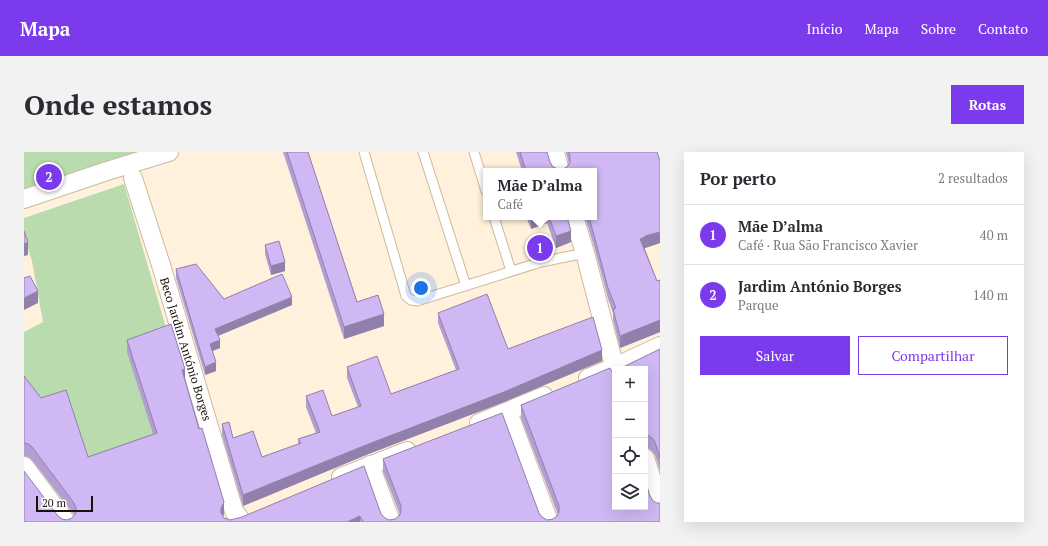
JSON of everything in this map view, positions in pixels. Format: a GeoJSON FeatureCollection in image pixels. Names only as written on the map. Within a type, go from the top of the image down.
{"type":"FeatureCollection","features":[{"type":"Feature","properties":{"kind":"street"},"geometry":{"type":"LineString","coordinates":[[24,200],[107,171],[169,152]]}},
{"type":"Feature","properties":{"kind":"street"},"geometry":{"type":"LineString","coordinates":[[555,152],[559,168]]}},
{"type":"Feature","properties":{"kind":"street","name":"Beco Jardim António Borges"},"geometry":{"type":"LineString","coordinates":[[133,178],[161,265],[234,511],[242,518]]}},
{"type":"Feature","properties":{"kind":"street"},"geometry":{"type":"LineString","coordinates":[[575,220],[614,366]]}},
{"type":"Feature","properties":{"kind":"street"},"geometry":{"type":"LineString","coordinates":[[619,366],[660,346]]}},
{"type":"Feature","properties":{"kind":"street"},"geometry":{"type":"LineString","coordinates":[[465,428],[612,369]]}},
{"type":"Feature","properties":{"kind":"street"},"geometry":{"type":"LineString","coordinates":[[508,412],[548,522]]}},
{"type":"Feature","properties":{"kind":"street"},"geometry":{"type":"LineString","coordinates":[[327,483],[421,445]]}},
{"type":"Feature","properties":{"kind":"street"},"geometry":{"type":"LineString","coordinates":[[370,465],[391,522]]}},
{"type":"Feature","properties":{"kind":"street"},"geometry":{"type":"LineString","coordinates":[[24,466],[66,522]]}},
{"type":"Feature","properties":{"kind":"street"},"geometry":{"type":"LineString","coordinates":[[648,467],[660,505]]}},
{"type":"Feature","properties":{"kind":"lane"},"geometry":{"type":"LineString","coordinates":[[364,152],[406,296],[411,300],[417,301],[541,262],[585,253]]}},
{"type":"Feature","properties":{"kind":"lane"},"geometry":{"type":"LineString","coordinates":[[423,152],[466,286]]}},
{"type":"Feature","properties":{"kind":"lane"},"geometry":{"type":"LineString","coordinates":[[474,152],[483,181]]}},
{"type":"Feature","properties":{"kind":"lane"},"geometry":{"type":"LineString","coordinates":[[495,220],[511,271]]}},
{"type":"Feature","properties":{"kind":"green space"},"geometry":{"type":"Polygon","coordinates":[[[24,152],[153,152],[24,193],[24,152]]]}},
{"type":"Feature","properties":{"kind":"green space"},"geometry":{"type":"Polygon","coordinates":[[[124,184],[169,338],[157,445],[88,469],[24,389],[24,332],[43,322],[32,261],[24,236],[24,218],[124,184]]]}},
{"type":"Feature","properties":{"kind":"building"},"geometry":{"type":"Polygon","coordinates":[[[287,152],[308,152],[357,302],[378,295],[384,314],[344,327],[287,152]]]}},
{"type":"Feature","properties":{"kind":"building"},"geometry":{"type":"Polygon","coordinates":[[[520,152],[547,152],[550,162],[556,168],[525,168],[520,152]]]}},
{"type":"Feature","properties":{"kind":"building"},"geometry":{"type":"Polygon","coordinates":[[[569,152],[657,152],[660,161],[660,232],[640,239],[657,281],[660,280],[660,320],[620,336],[613,309],[616,308],[608,288],[590,220],[597,220],[597,168],[565,168],[570,162],[569,152]]]}},
{"type":"Feature","properties":{"kind":"building"},"geometry":{"type":"Polygon","coordinates":[[[550,220],[568,220],[571,231],[556,236],[550,220]]]}},
{"type":"Feature","properties":{"kind":"building"},"geometry":{"type":"Polygon","coordinates":[[[24,231],[28,242],[24,244],[24,231]]]}},
{"type":"Feature","properties":{"kind":"building"},"geometry":{"type":"Polygon","coordinates":[[[279,241],[285,262],[271,266],[265,245],[279,241]]]}},
{"type":"Feature","properties":{"kind":"building"},"geometry":{"type":"Polygon","coordinates":[[[196,264],[224,299],[282,274],[292,297],[215,329],[220,340],[210,344],[216,362],[205,367],[176,269],[196,264]]]}},
{"type":"Feature","properties":{"kind":"building"},"geometry":{"type":"Polygon","coordinates":[[[30,276],[38,291],[24,298],[24,278],[30,276]]]}},
{"type":"Feature","properties":{"kind":"building"},"geometry":{"type":"Polygon","coordinates":[[[487,294],[508,349],[593,317],[602,350],[504,392],[366,445],[243,495],[222,424],[229,422],[233,438],[253,431],[262,457],[301,443],[298,439],[320,432],[306,396],[323,390],[332,416],[361,406],[347,367],[377,356],[391,394],[459,369],[438,313],[487,294]]]}},
{"type":"Feature","properties":{"kind":"building"},"geometry":{"type":"Polygon","coordinates":[[[171,324],[185,369],[182,370],[199,429],[202,428],[224,502],[221,508],[221,513],[224,518],[230,520],[242,517],[364,466],[381,514],[389,520],[395,519],[401,512],[401,506],[383,459],[502,413],[539,513],[547,520],[553,519],[559,512],[559,506],[521,405],[610,368],[612,372],[612,510],[648,510],[648,490],[653,501],[660,503],[660,522],[363,522],[360,516],[347,522],[24,522],[24,471],[58,516],[62,519],[67,520],[72,518],[76,513],[76,508],[74,503],[32,447],[24,443],[24,376],[41,398],[66,390],[88,457],[157,433],[127,340],[171,324]]]}},
{"type":"Feature","properties":{"kind":"building"},"geometry":{"type":"Polygon","coordinates":[[[660,349],[660,458],[655,442],[648,435],[648,366],[625,366],[660,349]]]}},
{"type":"Feature","properties":{"kind":"place","name":"Jardim António Borges"},"geometry":{"type":"Point","coordinates":[49,177]}},
{"type":"Feature","properties":{"kind":"place","name":"Mãe D’alma"},"geometry":{"type":"Point","coordinates":[540,248]}}]}
